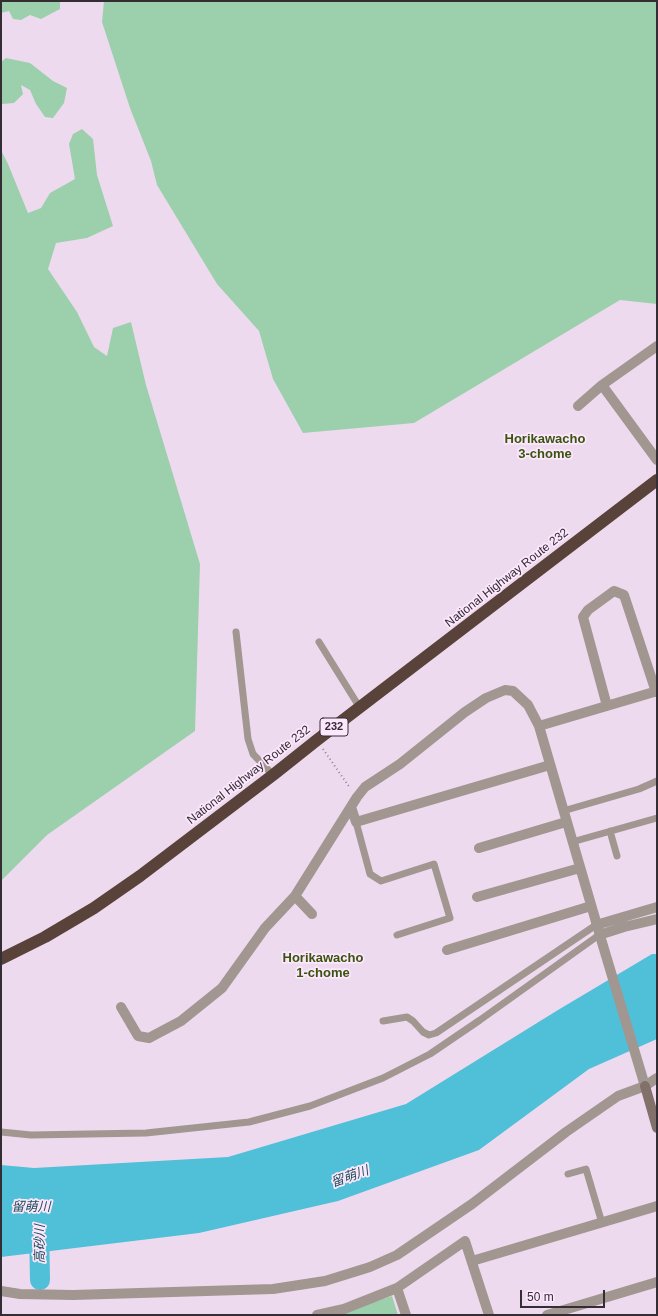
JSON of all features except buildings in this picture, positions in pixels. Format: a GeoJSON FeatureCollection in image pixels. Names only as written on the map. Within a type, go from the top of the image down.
{"type":"FeatureCollection","features":[{"type":"Feature","properties":{"kind":"highway","name":"National Highway Route 232"},"geometry":{"type":"LineString","coordinates":[[1,959],[45,937],[94,908],[140,876],[273,776],[657,480]]}},
{"type":"Feature","properties":{"kind":"street"},"geometry":{"type":"LineString","coordinates":[[578,406],[602,385],[656,349]]}},
{"type":"Feature","properties":{"kind":"street"},"geometry":{"type":"LineString","coordinates":[[602,385],[657,460]]}},
{"type":"Feature","properties":{"kind":"street"},"geometry":{"type":"LineString","coordinates":[[539,726],[607,706],[657,691],[624,595],[614,591],[588,610],[583,617],[607,706]]}},
{"type":"Feature","properties":{"kind":"street"},"geometry":{"type":"LineString","coordinates":[[121,1007],[138,1036],[149,1038],[181,1021],[222,988],[265,928],[295,896],[357,797],[366,787],[400,764],[465,712],[486,698],[505,690],[514,691],[528,705],[539,726],[596,925],[657,1127]]}},
{"type":"Feature","properties":{"kind":"street"},"geometry":{"type":"LineString","coordinates":[[351,807],[356,822],[550,765]]}},
{"type":"Feature","properties":{"kind":"street"},"geometry":{"type":"LineString","coordinates":[[479,848],[566,822]]}},
{"type":"Feature","properties":{"kind":"street"},"geometry":{"type":"LineString","coordinates":[[477,897],[580,868]]}},
{"type":"Feature","properties":{"kind":"street"},"geometry":{"type":"LineString","coordinates":[[295,896],[312,914]]}},
{"type":"Feature","properties":{"kind":"street"},"geometry":{"type":"LineString","coordinates":[[447,950],[591,906]]}},
{"type":"Feature","properties":{"kind":"street"},"geometry":{"type":"LineString","coordinates":[[596,925],[657,907]]}},
{"type":"Feature","properties":{"kind":"street"},"geometry":{"type":"LineString","coordinates":[[600,937],[624,927],[657,919]]}},
{"type":"Feature","properties":{"kind":"street"},"geometry":{"type":"LineString","coordinates":[[1,1291],[20,1294],[73,1295],[273,1289],[325,1281],[370,1267],[397,1255],[465,1209],[566,1132],[618,1096],[644,1082],[657,1078]]}},
{"type":"Feature","properties":{"kind":"street"},"geometry":{"type":"LineString","coordinates":[[472,1261],[657,1206]]}},
{"type":"Feature","properties":{"kind":"street"},"geometry":{"type":"LineString","coordinates":[[317,1315],[344,1309],[397,1288],[465,1241],[489,1315]]}},
{"type":"Feature","properties":{"kind":"street"},"geometry":{"type":"LineString","coordinates":[[547,1315],[656,1284]]}},
{"type":"Feature","properties":{"kind":"street"},"geometry":{"type":"LineString","coordinates":[[397,1288],[406,1315]]}},
{"type":"Feature","properties":{"kind":"lane"},"geometry":{"type":"LineString","coordinates":[[236,632],[248,739],[253,754],[273,776]]}},
{"type":"Feature","properties":{"kind":"lane"},"geometry":{"type":"LineString","coordinates":[[320,642],[360,708]]}},
{"type":"Feature","properties":{"kind":"lane"},"geometry":{"type":"LineString","coordinates":[[563,811],[639,789],[657,780]]}},
{"type":"Feature","properties":{"kind":"lane"},"geometry":{"type":"LineString","coordinates":[[572,842],[657,818]]}},
{"type":"Feature","properties":{"kind":"lane"},"geometry":{"type":"LineString","coordinates":[[356,822],[370,874],[381,881],[434,864],[450,918],[397,935]]}},
{"type":"Feature","properties":{"kind":"lane"},"geometry":{"type":"LineString","coordinates":[[610,831],[617,856]]}},
{"type":"Feature","properties":{"kind":"lane"},"geometry":{"type":"LineString","coordinates":[[383,1021],[407,1017],[428,1035],[436,1033],[596,925]]}},
{"type":"Feature","properties":{"kind":"lane"},"geometry":{"type":"LineString","coordinates":[[1,1132],[31,1135],[146,1133],[249,1122],[310,1106],[383,1078],[430,1054],[600,937]]}},
{"type":"Feature","properties":{"kind":"lane"},"geometry":{"type":"LineString","coordinates":[[568,1174],[586,1169],[602,1223]]}},
{"type":"Feature","properties":{"kind":"path"},"geometry":{"type":"LineString","coordinates":[[318,740],[344,781],[357,797]]}},
{"type":"Feature","properties":{"kind":"green space"},"geometry":{"type":"Polygon","coordinates":[[[1,1],[60,1],[60,9],[41,19],[30,15],[21,20],[13,19],[9,11],[1,13],[1,1]]]}},
{"type":"Feature","properties":{"kind":"green space"},"geometry":{"type":"Polygon","coordinates":[[[104,1],[657,1],[657,304],[620,300],[414,423],[303,433],[273,379],[259,331],[217,284],[157,185],[151,161],[130,108],[102,22],[104,1]]]}},
{"type":"Feature","properties":{"kind":"green space"},"geometry":{"type":"Polygon","coordinates":[[[6,58],[30,63],[53,81],[67,88],[64,103],[53,118],[45,117],[36,104],[30,90],[21,85],[23,94],[14,103],[2,104],[1,62],[6,58]]]}},
{"type":"Feature","properties":{"kind":"green space"},"geometry":{"type":"Polygon","coordinates":[[[82,129],[93,139],[97,175],[113,226],[87,238],[56,243],[48,269],[77,312],[94,347],[107,356],[113,328],[131,322],[146,385],[200,564],[195,731],[47,835],[1,881],[1,150],[28,213],[41,208],[50,193],[75,179],[69,144],[73,134],[82,129]]]}},
{"type":"Feature","properties":{"kind":"green space"},"geometry":{"type":"Polygon","coordinates":[[[392,1296],[398,1315],[335,1315],[392,1296]]]}},
{"type":"Feature","properties":{"kind":"water","name":"留萌川"},"geometry":{"type":"Polygon","coordinates":[[[652,954],[657,954],[657,1039],[589,1069],[479,1150],[338,1201],[199,1233],[1,1257],[1,1165],[34,1168],[228,1157],[406,1104],[652,954]]]}},
{"type":"Feature","properties":{"kind":"waterway","name":"高砂川"},"geometry":{"type":"LineString","coordinates":[[39,1227],[40,1280]]}},
{"type":"Feature","properties":{"kind":"district","name":"Horikawacho 3-chome"},"geometry":{"type":"Point","coordinates":[545,446]}},
{"type":"Feature","properties":{"kind":"district","name":"Horikawacho 1-chome"},"geometry":{"type":"Point","coordinates":[323,966]}}]}
